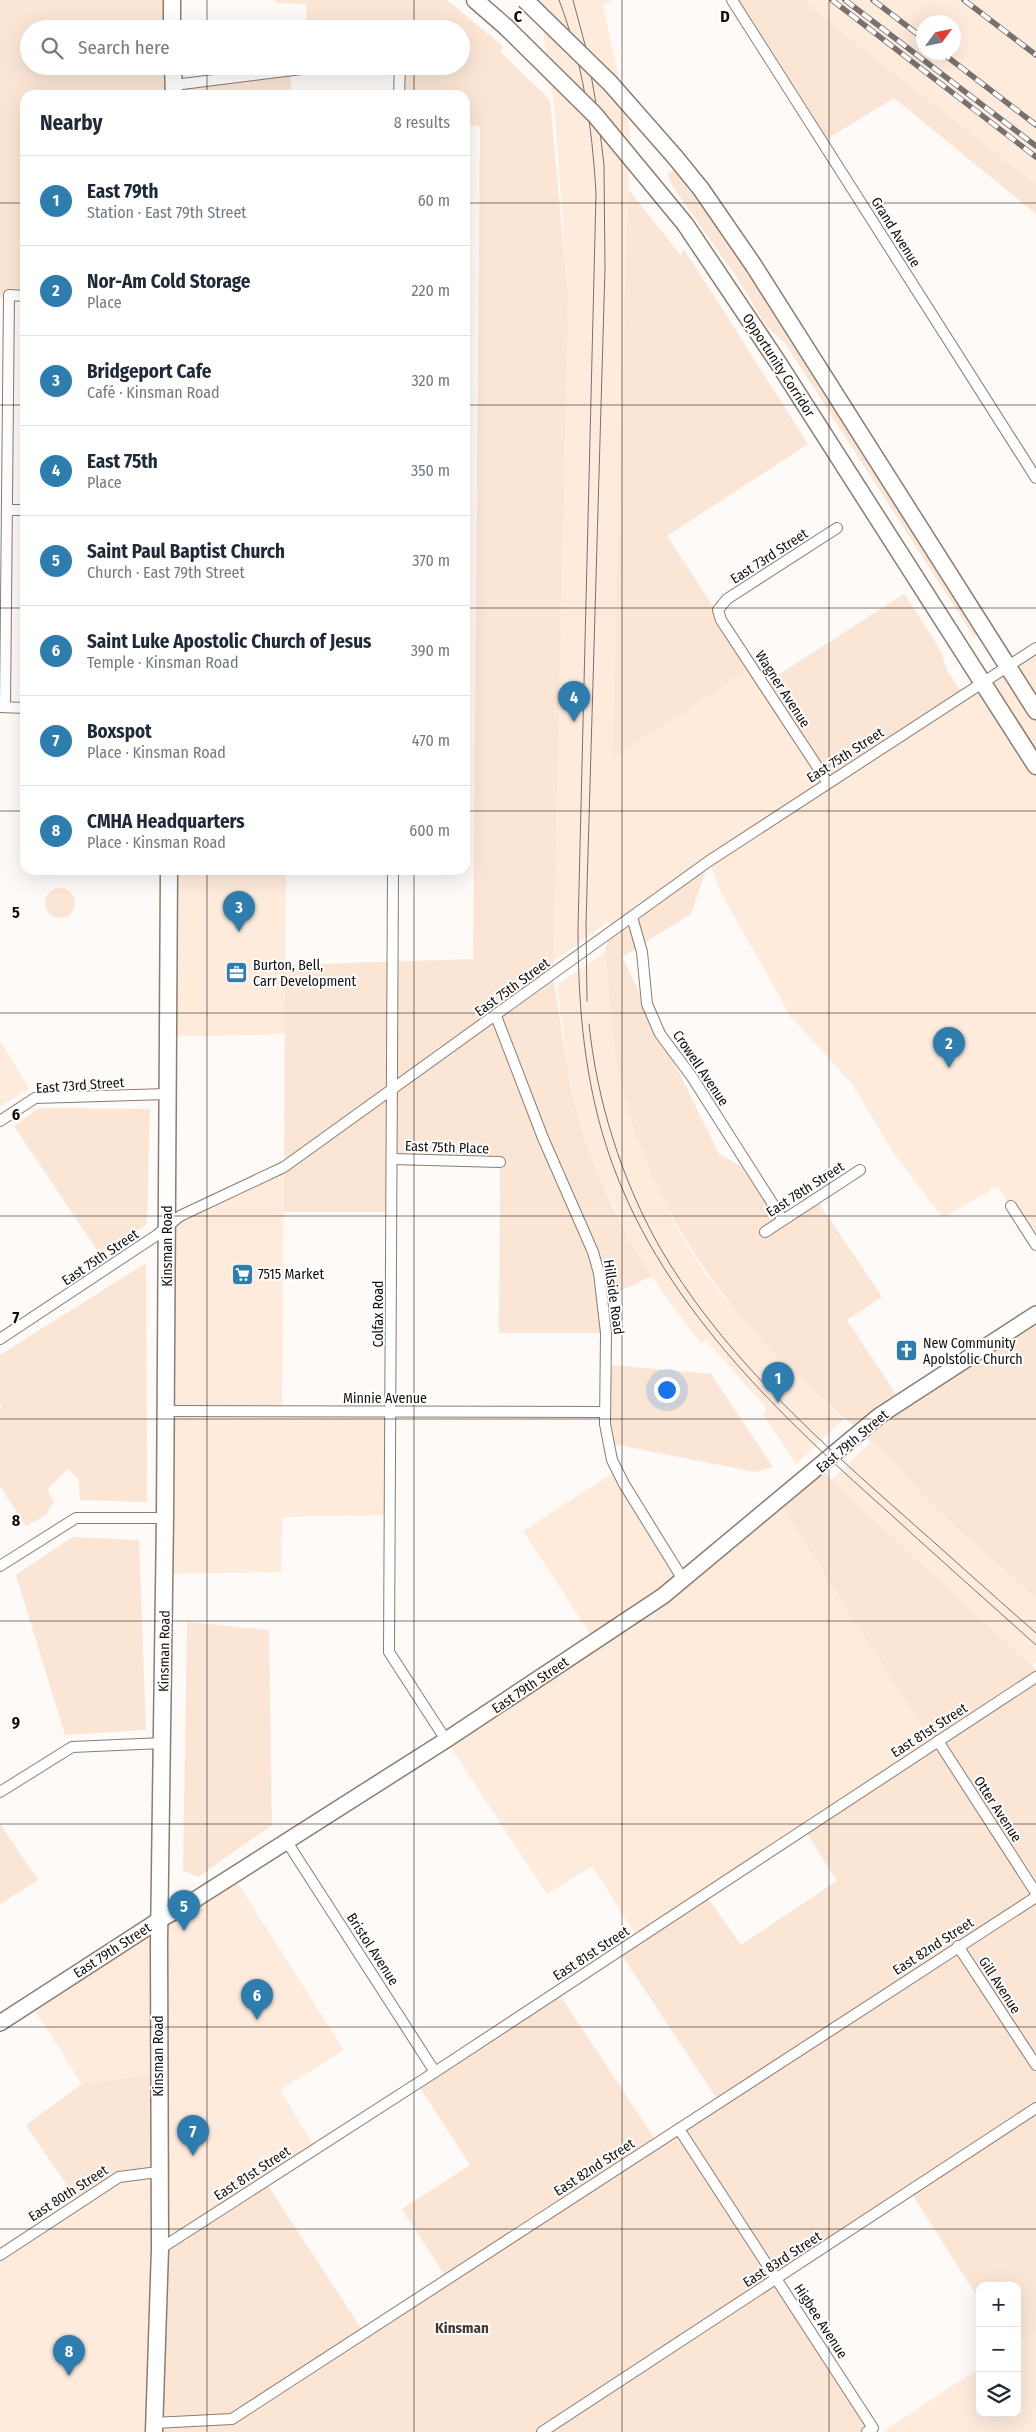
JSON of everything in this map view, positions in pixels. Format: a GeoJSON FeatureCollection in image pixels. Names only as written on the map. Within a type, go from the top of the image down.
{"type":"FeatureCollection","features":[{"type":"Feature","properties":{"kind":"main road"},"geometry":{"type":"LineString","coordinates":[[172,0],[172,20]]}},
{"type":"Feature","properties":{"kind":"main road","name":"Opportunity Corridor"},"geometry":{"type":"LineString","coordinates":[[475,0],[506,27],[595,115],[685,224],[777,361],[1036,766]]}},
{"type":"Feature","properties":{"kind":"main road"},"geometry":{"type":"LineString","coordinates":[[525,0],[604,77],[701,189],[754,266],[1036,711]]}},
{"type":"Feature","properties":{"kind":"main road"},"geometry":{"type":"LineString","coordinates":[[173,75],[174,90]]}},
{"type":"Feature","properties":{"kind":"main road","name":"Kinsman Road"},"geometry":{"type":"LineString","coordinates":[[154,2428],[160,2249],[158,2172],[159,1920],[166,1518],[169,875]]}},
{"type":"Feature","properties":{"kind":"main road","name":"East 79th Street"},"geometry":{"type":"LineString","coordinates":[[0,2023],[159,1920],[185,1906],[446,1740],[684,1581],[879,1416],[1036,1314]]}},
{"type":"Feature","properties":{"kind":"street","name":"Grand Avenue"},"geometry":{"type":"LineString","coordinates":[[732,0],[1036,478]]}},
{"type":"Feature","properties":{"kind":"street"},"geometry":{"type":"LineString","coordinates":[[174,90],[269,75]]}},
{"type":"Feature","properties":{"kind":"street"},"geometry":{"type":"LineString","coordinates":[[399,90],[400,75]]}},
{"type":"Feature","properties":{"kind":"street"},"geometry":{"type":"LineString","coordinates":[[20,296],[8,296],[8,510],[3,707],[20,708]]}},
{"type":"Feature","properties":{"kind":"street"},"geometry":{"type":"LineString","coordinates":[[8,510],[20,510]]}},
{"type":"Feature","properties":{"kind":"street","name":"East 73rd Street"},"geometry":{"type":"LineString","coordinates":[[718,610],[727,599],[837,528]]}},
{"type":"Feature","properties":{"kind":"street","name":"Wagner Avenue"},"geometry":{"type":"LineString","coordinates":[[718,610],[721,620],[828,782]]}},
{"type":"Feature","properties":{"kind":"street","name":"East 75th Street"},"geometry":{"type":"LineString","coordinates":[[0,1339],[157,1235],[180,1216],[284,1167],[709,861],[1036,648]]}},
{"type":"Feature","properties":{"kind":"street","name":"Colfax Road"},"geometry":{"type":"LineString","coordinates":[[393,875],[389,1652],[446,1740]]}},
{"type":"Feature","properties":{"kind":"street","name":"Crowell Avenue"},"geometry":{"type":"LineString","coordinates":[[632,918],[642,952],[647,1004],[660,1034],[692,1078],[783,1220]]}},
{"type":"Feature","properties":{"kind":"street","name":"Hillside Road"},"geometry":{"type":"LineString","coordinates":[[496,1016],[543,1138],[584,1230],[597,1266],[606,1333],[605,1412],[612,1460],[616,1471],[684,1581]]}},
{"type":"Feature","properties":{"kind":"street","name":"East 73rd Street"},"geometry":{"type":"LineString","coordinates":[[0,1121],[35,1098],[167,1094]]}},
{"type":"Feature","properties":{"kind":"street","name":"East 75th Place"},"geometry":{"type":"LineString","coordinates":[[392,1159],[500,1162]]}},
{"type":"Feature","properties":{"kind":"street","name":"East 78th Street"},"geometry":{"type":"LineString","coordinates":[[765,1232],[860,1170]]}},
{"type":"Feature","properties":{"kind":"street"},"geometry":{"type":"LineString","coordinates":[[1010,1206],[1036,1245]]}},
{"type":"Feature","properties":{"kind":"street","name":"Minnie Avenue"},"geometry":{"type":"LineString","coordinates":[[165,1411],[605,1412]]}},
{"type":"Feature","properties":{"kind":"street"},"geometry":{"type":"LineString","coordinates":[[0,1566],[76,1518],[166,1518]]}},
{"type":"Feature","properties":{"kind":"street","name":"East 81st Street"},"geometry":{"type":"LineString","coordinates":[[160,2249],[435,2072],[1036,1677]]}},
{"type":"Feature","properties":{"kind":"street","name":"Otter Avenue"},"geometry":{"type":"LineString","coordinates":[[938,1741],[1036,1895]]}},
{"type":"Feature","properties":{"kind":"street"},"geometry":{"type":"LineString","coordinates":[[0,1792],[72,1747],[163,1743]]}},
{"type":"Feature","properties":{"kind":"street","name":"Bristol Avenue"},"geometry":{"type":"LineString","coordinates":[[287,1842],[435,2072]]}},
{"type":"Feature","properties":{"kind":"street","name":"East 82nd Street"},"geometry":{"type":"LineString","coordinates":[[154,2428],[232,2419],[1036,1895]]}},
{"type":"Feature","properties":{"kind":"street","name":"Gill Avenue"},"geometry":{"type":"LineString","coordinates":[[958,1946],[1036,2064]]}},
{"type":"Feature","properties":{"kind":"street","name":"East 83rd Street"},"geometry":{"type":"LineString","coordinates":[[542,2432],[1036,2108]]}},
{"type":"Feature","properties":{"kind":"street","name":"Higbee Avenue"},"geometry":{"type":"LineString","coordinates":[[679,2129],[777,2278],[870,2430]]}},
{"type":"Feature","properties":{"kind":"street","name":"East 80th Street"},"geometry":{"type":"LineString","coordinates":[[0,2255],[119,2176],[158,2172]]}},
{"type":"Feature","properties":{"kind":"shaded area"},"geometry":{"type":"Polygon","coordinates":[[[0,0],[172,0],[172,20],[20,20],[20,75],[173,75],[174,85],[252,75],[291,75],[291,90],[20,90],[20,296],[0,297],[0,0]]]}},
{"type":"Feature","properties":{"kind":"shaded area"},"geometry":{"type":"Polygon","coordinates":[[[277,0],[447,0],[503,46],[501,52],[550,100],[568,295],[553,975],[573,1096],[590,1154],[614,1208],[652,1276],[603,1299],[606,1333],[499,1333],[500,1162],[393,1159],[392,1212],[284,1212],[285,965],[473,959],[480,126],[470,125],[470,90],[399,90],[400,75],[470,75],[470,20],[307,20],[306,4],[277,3],[277,0]]]}},
{"type":"Feature","properties":{"kind":"shaded area"},"geometry":{"type":"Polygon","coordinates":[[[538,0],[612,0],[603,6],[630,129],[612,757],[753,667],[828,782],[1036,648],[1036,1245],[998,1186],[943,1218],[894,1154],[853,1085],[791,1017],[720,891],[709,861],[609,934],[609,921],[518,987],[568,295],[553,95],[538,0]]]}},
{"type":"Feature","properties":{"kind":"shaded area"},"geometry":{"type":"Polygon","coordinates":[[[732,0],[804,0],[838,29],[1036,184],[1036,214],[894,98],[822,142],[732,0]]]}},
{"type":"Feature","properties":{"kind":"shaded area"},"geometry":{"type":"Polygon","coordinates":[[[804,0],[1036,0],[1036,184],[838,29],[804,0]]]}},
{"type":"Feature","properties":{"kind":"shaded area"},"geometry":{"type":"Polygon","coordinates":[[[673,170],[727,239],[978,634],[974,637],[785,343],[767,327],[736,276],[673,187],[667,174],[673,170]]]}},
{"type":"Feature","properties":{"kind":"shaded area"},"geometry":{"type":"Polygon","coordinates":[[[628,189],[681,256],[683,249],[693,263],[808,444],[667,536],[753,667],[612,758],[628,189]]]}},
{"type":"Feature","properties":{"kind":"shaded area"},"geometry":{"type":"Polygon","coordinates":[[[904,594],[941,651],[947,671],[964,695],[828,783],[764,684],[904,594]]]}},
{"type":"Feature","properties":{"kind":"shaded area"},"geometry":{"type":"Polygon","coordinates":[[[709,861],[691,914],[622,957],[719,1154],[753,1173],[783,1220],[816,1199],[882,1297],[847,1320],[901,1402],[1036,1314],[1036,1598],[942,1514],[853,1425],[805,1384],[742,1318],[697,1257],[677,1225],[644,1156],[625,1099],[616,1058],[605,952],[609,934],[709,861]]]}},
{"type":"Feature","properties":{"kind":"shaded area"},"geometry":{"type":"Polygon","coordinates":[[[169,875],[286,875],[285,1034],[168,1037],[169,875]]]}},
{"type":"Feature","properties":{"kind":"shaded area"},"geometry":{"type":"Polygon","coordinates":[[[60,888],[71,892],[75,903],[71,914],[60,918],[49,914],[45,903],[49,892],[60,888]]]}},
{"type":"Feature","properties":{"kind":"shaded area"},"geometry":{"type":"Polygon","coordinates":[[[605,952],[620,1079],[643,1153],[676,1226],[697,1261],[721,1294],[795,1375],[844,1419],[796,1464],[763,1414],[767,1409],[706,1340],[701,1343],[663,1293],[635,1249],[598,1173],[584,1135],[574,1098],[567,1063],[557,985],[605,952]]]}},
{"type":"Feature","properties":{"kind":"shaded area"},"geometry":{"type":"Polygon","coordinates":[[[0,1041],[29,1088],[0,1107],[0,1041]]]}},
{"type":"Feature","properties":{"kind":"shaded area"},"geometry":{"type":"Polygon","coordinates":[[[39,1108],[150,1109],[147,1224],[101,1256],[14,1126],[39,1108]]]}},
{"type":"Feature","properties":{"kind":"shaded area"},"geometry":{"type":"Polygon","coordinates":[[[284,1167],[282,1411],[391,1411],[390,1515],[282,1517],[281,1572],[165,1574],[168,1226],[284,1167]]]}},
{"type":"Feature","properties":{"kind":"shaded area"},"geometry":{"type":"Polygon","coordinates":[[[146,1263],[147,1502],[80,1500],[79,1480],[68,1469],[47,1490],[54,1501],[46,1515],[26,1526],[0,1486],[0,1408],[2,1407],[0,1403],[0,1355],[146,1263]]]}},
{"type":"Feature","properties":{"kind":"shaded area"},"geometry":{"type":"Polygon","coordinates":[[[612,1365],[711,1374],[773,1467],[755,1472],[613,1444],[607,1412],[612,1365]]]}},
{"type":"Feature","properties":{"kind":"shaded area"},"geometry":{"type":"Polygon","coordinates":[[[871,1442],[942,1514],[1036,1598],[1036,1662],[1032,1665],[831,1480],[871,1442]]]}},
{"type":"Feature","properties":{"kind":"shaded area"},"geometry":{"type":"Polygon","coordinates":[[[821,1466],[831,1480],[1036,1669],[1036,2331],[1021,2341],[1021,2282],[976,2282],[976,2295],[910,2191],[777,2278],[877,2432],[154,2432],[160,2249],[265,2181],[364,2333],[447,2279],[402,2209],[470,2165],[417,2083],[557,1991],[657,2142],[719,2102],[619,1951],[705,1894],[741,1945],[837,1881],[804,1829],[933,1744],[779,1502],[821,1466]]]}},
{"type":"Feature","properties":{"kind":"shaded area"},"geometry":{"type":"Polygon","coordinates":[[[616,1471],[684,1580],[779,1502],[934,1744],[638,1938],[592,1866],[547,1894],[446,1740],[595,1641],[523,1531],[616,1471]]]}},
{"type":"Feature","properties":{"kind":"shaded area"},"geometry":{"type":"Polygon","coordinates":[[[73,1537],[139,1540],[146,1730],[65,1735],[16,1575],[73,1537]]]}},
{"type":"Feature","properties":{"kind":"shaded area"},"geometry":{"type":"Polygon","coordinates":[[[187,1622],[269,1630],[272,1825],[198,1877],[183,1870],[187,1622]]]}},
{"type":"Feature","properties":{"kind":"shaded area"},"geometry":{"type":"Polygon","coordinates":[[[0,1824],[38,1880],[0,1904],[0,1824]]]}},
{"type":"Feature","properties":{"kind":"shaded area"},"geometry":{"type":"Polygon","coordinates":[[[233,1876],[344,2050],[280,2090],[316,2149],[160,2249],[154,2432],[0,2432],[0,2255],[119,2177],[158,2075],[82,2084],[30,2003],[233,1876]]]}},
{"type":"Feature","properties":{"kind":"shaded area"},"geometry":{"type":"Polygon","coordinates":[[[158,2074],[158,2172],[119,2177],[79,2203],[26,2125],[82,2084],[158,2074]]]}},
{"type":"Feature","properties":{"kind":"shaded area"},"geometry":{"type":"Polygon","coordinates":[[[1036,2331],[1036,2432],[882,2432],[976,2371],[976,2417],[1021,2417],[1021,2341],[1036,2331]]]}},
{"type":"Feature","properties":{"kind":"tram line"},"geometry":{"type":"LineString","coordinates":[[559,0],[574,47],[585,95],[592,143],[596,193],[578,929],[579,980],[586,1057],[602,1132],[622,1189],[649,1243],[681,1293],[717,1341],[756,1386],[842,1471],[1036,1645]]}},
{"type":"Feature","properties":{"kind":"tram line"},"geometry":{"type":"LineString","coordinates":[[573,0],[587,52],[598,115],[604,165],[605,268],[586,923],[587,1001]]}},
{"type":"Feature","properties":{"kind":"tram line"},"geometry":{"type":"LineString","coordinates":[[589,1024],[598,1082],[622,1166],[645,1220],[659,1246],[682,1283],[708,1319],[736,1353],[796,1417],[860,1477],[1036,1633]]}},
{"type":"Feature","properties":{"kind":"railway"},"geometry":{"type":"LineString","coordinates":[[832,0],[1036,157]]}},
{"type":"Feature","properties":{"kind":"railway"},"geometry":{"type":"LineString","coordinates":[[845,0],[1036,146]]}},
{"type":"Feature","properties":{"kind":"railway"},"geometry":{"type":"LineString","coordinates":[[873,0],[916,33]]}},
{"type":"Feature","properties":{"kind":"railway"},"geometry":{"type":"LineString","coordinates":[[964,0],[1036,55]]}},
{"type":"Feature","properties":{"kind":"railway"},"geometry":{"type":"LineString","coordinates":[[951,60],[1036,125]]}},
{"type":"Feature","properties":{"kind":"place","name":"East 75th"},"geometry":{"type":"Point","coordinates":[574,722]}},
{"type":"Feature","properties":{"kind":"place","name":"Bridgeport Cafe"},"geometry":{"type":"Point","coordinates":[239,932]}},
{"type":"Feature","properties":{"kind":"place","name":"Burton, Bell, Carr Development"},"geometry":{"type":"Point","coordinates":[237,973]}},
{"type":"Feature","properties":{"kind":"place","name":"Nor-Am Cold Storage"},"geometry":{"type":"Point","coordinates":[949,1068]}},
{"type":"Feature","properties":{"kind":"place","name":"7515 Market"},"geometry":{"type":"Point","coordinates":[242,1274]}},
{"type":"Feature","properties":{"kind":"place","name":"New Community Apolstolic Church"},"geometry":{"type":"Point","coordinates":[907,1351]}},
{"type":"Feature","properties":{"kind":"place","name":"East 79th"},"geometry":{"type":"Point","coordinates":[778,1403]}},
{"type":"Feature","properties":{"kind":"place","name":"Saint Paul Baptist Church"},"geometry":{"type":"Point","coordinates":[184,1931]}},
{"type":"Feature","properties":{"kind":"place","name":"Saint Luke Apostolic Church of Jesus"},"geometry":{"type":"Point","coordinates":[257,2020]}},
{"type":"Feature","properties":{"kind":"place","name":"Boxspot"},"geometry":{"type":"Point","coordinates":[193,2156]}},
{"type":"Feature","properties":{"kind":"place","name":"CMHA Headquarters"},"geometry":{"type":"Point","coordinates":[69,2376]}},
{"type":"Feature","properties":{"kind":"district","name":"Kinsman"},"geometry":{"type":"Point","coordinates":[462,2328]}}]}
